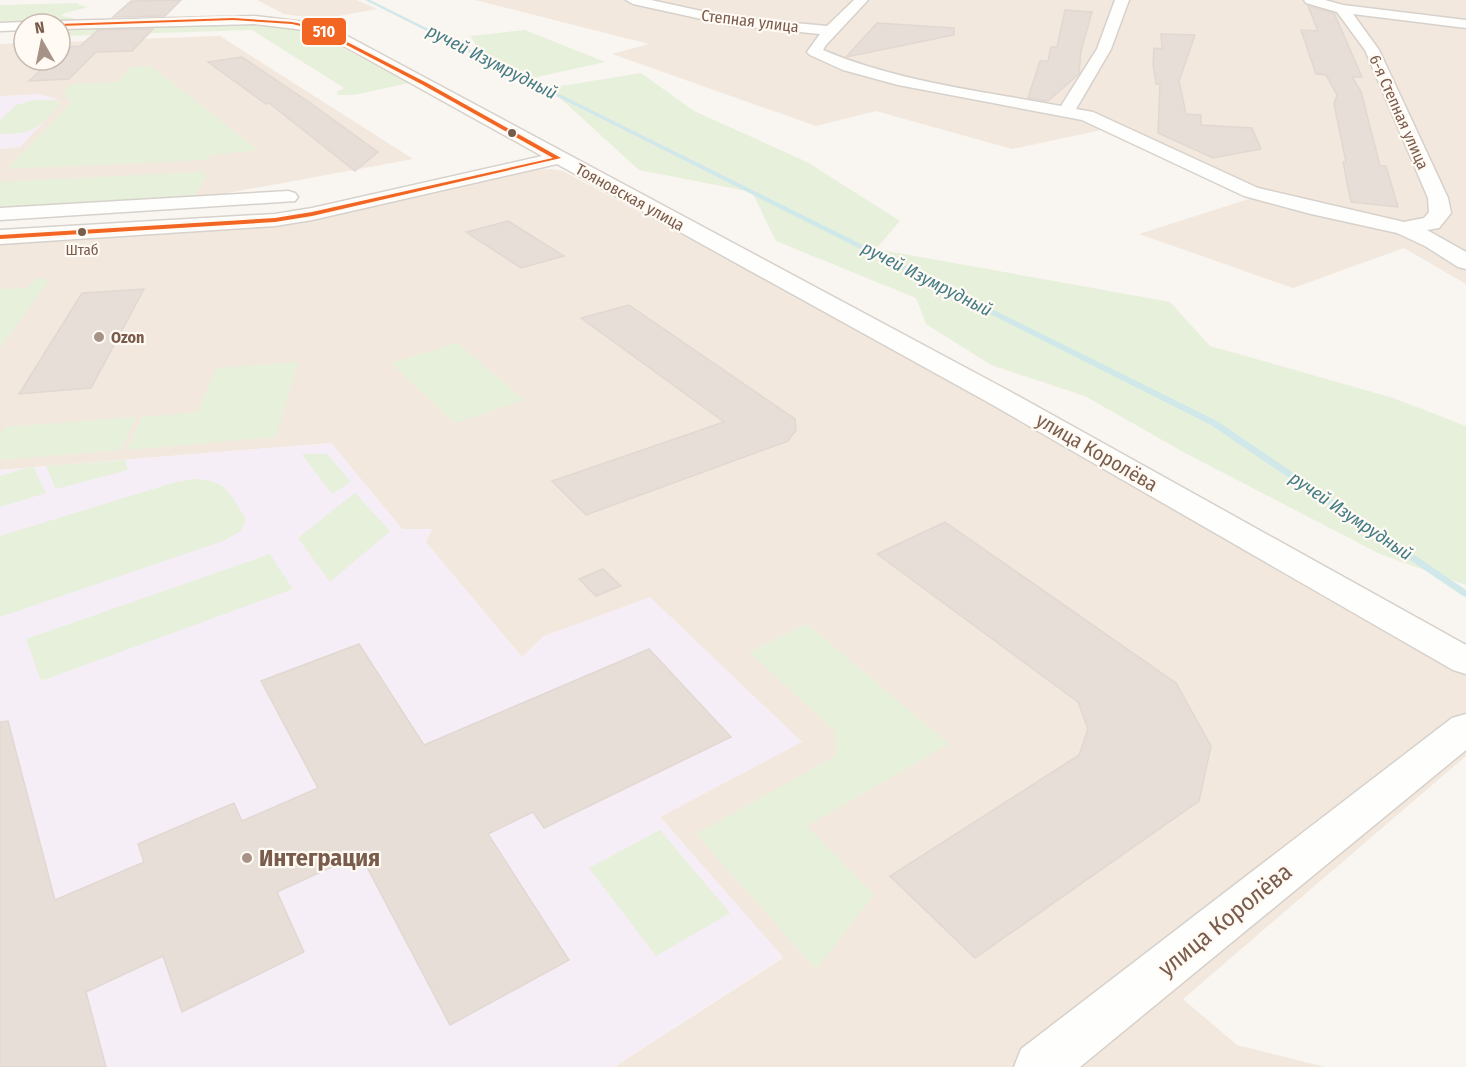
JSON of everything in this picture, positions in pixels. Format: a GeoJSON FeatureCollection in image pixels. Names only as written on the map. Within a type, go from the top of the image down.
{"type":"FeatureCollection","features":[{"type":"Feature","properties":{"kind":"street"},"geometry":{"type":"LineString","coordinates":[[861,0],[815,52],[849,67],[927,86],[1019,104],[1067,110],[1104,122],[1251,192],[1311,208],[1404,228],[1433,241],[1466,262]]}},
{"type":"Feature","properties":{"kind":"street"},"geometry":{"type":"LineString","coordinates":[[1067,110],[1104,49],[1122,0]]}},
{"type":"Feature","properties":{"kind":"street"},"geometry":{"type":"LineString","coordinates":[[1311,0],[1342,9],[1466,24]]}},
{"type":"Feature","properties":{"kind":"street","name":"Степная улица"},"geometry":{"type":"LineString","coordinates":[[640,1],[729,21],[826,37]]}},
{"type":"Feature","properties":{"kind":"street","name":"6-я Степная улица"},"geometry":{"type":"LineString","coordinates":[[1342,9],[1372,50],[1438,198],[1440,213],[1431,223],[1404,228]]}},
{"type":"Feature","properties":{"kind":"street","name":"Тояновская улица"},"geometry":{"type":"LineString","coordinates":[[72,25],[206,19],[292,23],[331,33],[724,249]]}},
{"type":"Feature","properties":{"kind":"street"},"geometry":{"type":"LineString","coordinates":[[0,237],[275,220],[312,214],[558,158]]}},
{"type":"Feature","properties":{"kind":"street"},"geometry":{"type":"LineString","coordinates":[[0,214],[307,194]]}},
{"type":"Feature","properties":{"kind":"street","name":"улица Королёва"},"geometry":{"type":"LineString","coordinates":[[724,249],[1001,398],[1466,661]]}},
{"type":"Feature","properties":{"kind":"street","name":"улица Королёва"},"geometry":{"type":"LineString","coordinates":[[1040,1067],[1466,728]]}},
{"type":"Feature","properties":{"kind":"shaded area"},"geometry":{"type":"Polygon","coordinates":[[[257,0],[357,0],[377,9],[322,19],[284,14],[257,0]]]}},
{"type":"Feature","properties":{"kind":"shaded area"},"geometry":{"type":"Polygon","coordinates":[[[475,0],[1466,0],[1466,284],[1404,248],[1293,288],[1139,234],[1252,198],[1106,129],[1012,149],[876,111],[816,126],[612,54],[649,44],[475,0]]]}},
{"type":"Feature","properties":{"kind":"shaded area"},"geometry":{"type":"Polygon","coordinates":[[[220,36],[413,159],[217,195],[0,207],[0,44],[12,44],[12,72],[72,72],[72,42],[220,36]]]}},
{"type":"Feature","properties":{"kind":"shaded area"},"geometry":{"type":"Polygon","coordinates":[[[39,94],[55,98],[61,104],[20,147],[0,149],[0,96],[39,94]]]}},
{"type":"Feature","properties":{"kind":"shaded area"},"geometry":{"type":"Polygon","coordinates":[[[536,170],[563,171],[1050,433],[1466,675],[1466,756],[1183,999],[1237,1045],[1325,1067],[614,1067],[783,958],[660,817],[802,741],[544,636],[522,657],[425,542],[431,529],[402,529],[331,443],[0,470],[0,240],[114,237],[139,232],[314,220],[536,170]]]}},
{"type":"Feature","properties":{"kind":"shaded area"},"geometry":{"type":"Polygon","coordinates":[[[331,443],[402,529],[432,529],[426,542],[522,657],[544,636],[650,597],[802,742],[660,817],[783,957],[614,1067],[0,1067],[0,470],[331,443]]]}},
{"type":"Feature","properties":{"kind":"green space"},"geometry":{"type":"Polygon","coordinates":[[[79,3],[78,5],[88,7],[69,12],[12,12],[12,22],[0,22],[0,5],[79,3]]]}},
{"type":"Feature","properties":{"kind":"green space"},"geometry":{"type":"Polygon","coordinates":[[[232,21],[308,29],[409,78],[409,83],[354,95],[338,95],[337,92],[344,88],[252,30],[72,36],[72,28],[232,21]]]}},
{"type":"Feature","properties":{"kind":"green space"},"geometry":{"type":"Polygon","coordinates":[[[525,30],[605,62],[519,81],[484,57],[470,36],[525,30]]]}},
{"type":"Feature","properties":{"kind":"green space"},"geometry":{"type":"Polygon","coordinates":[[[151,66],[258,150],[210,155],[207,160],[7,169],[71,103],[63,92],[72,84],[117,82],[131,67],[151,66]]]}},
{"type":"Feature","properties":{"kind":"green space"},"geometry":{"type":"Polygon","coordinates":[[[641,73],[694,111],[807,162],[900,221],[876,249],[1170,302],[1210,346],[1393,398],[1466,426],[1466,585],[1380,554],[1185,453],[1085,396],[991,365],[926,324],[916,298],[776,241],[752,192],[639,170],[549,88],[641,73]]]}},
{"type":"Feature","properties":{"kind":"green space"},"geometry":{"type":"Polygon","coordinates":[[[34,100],[55,100],[61,104],[47,119],[29,131],[0,134],[0,120],[16,105],[34,100]]]}},
{"type":"Feature","properties":{"kind":"green space"},"geometry":{"type":"Polygon","coordinates":[[[202,172],[207,176],[193,197],[0,210],[0,182],[202,172]]]}},
{"type":"Feature","properties":{"kind":"green space"},"geometry":{"type":"Polygon","coordinates":[[[36,278],[47,279],[48,282],[0,348],[0,289],[28,288],[36,278]]]}},
{"type":"Feature","properties":{"kind":"green space"},"geometry":{"type":"Polygon","coordinates":[[[457,343],[524,400],[455,423],[391,363],[457,343]]]}},
{"type":"Feature","properties":{"kind":"green space"},"geometry":{"type":"Polygon","coordinates":[[[298,362],[276,437],[126,450],[142,417],[198,412],[216,368],[298,362]]]}},
{"type":"Feature","properties":{"kind":"green space"},"geometry":{"type":"Polygon","coordinates":[[[136,417],[121,450],[0,460],[0,435],[5,427],[136,417]]]}},
{"type":"Feature","properties":{"kind":"green space"},"geometry":{"type":"Polygon","coordinates":[[[302,454],[327,454],[351,482],[332,494],[302,454]]]}},
{"type":"Feature","properties":{"kind":"green space"},"geometry":{"type":"Polygon","coordinates":[[[125,460],[128,470],[56,489],[46,466],[125,460]]]}},
{"type":"Feature","properties":{"kind":"green space"},"geometry":{"type":"Polygon","coordinates":[[[33,466],[46,493],[0,507],[0,476],[33,466]]]}},
{"type":"Feature","properties":{"kind":"green space"},"geometry":{"type":"Polygon","coordinates":[[[192,479],[213,482],[230,494],[246,519],[241,531],[223,541],[0,617],[0,536],[192,479]]]}},
{"type":"Feature","properties":{"kind":"green space"},"geometry":{"type":"Polygon","coordinates":[[[355,493],[390,531],[330,582],[298,538],[355,493]]]}},
{"type":"Feature","properties":{"kind":"green space"},"geometry":{"type":"Polygon","coordinates":[[[270,554],[293,589],[41,681],[26,639],[270,554]]]}},
{"type":"Feature","properties":{"kind":"green space"},"geometry":{"type":"Polygon","coordinates":[[[807,624],[949,744],[807,826],[874,895],[816,969],[696,834],[837,755],[834,730],[749,652],[807,624]]]}},
{"type":"Feature","properties":{"kind":"green space"},"geometry":{"type":"Polygon","coordinates":[[[660,830],[730,913],[656,956],[589,868],[660,830]]]}},
{"type":"Feature","properties":{"kind":"building"},"geometry":{"type":"Polygon","coordinates":[[[181,0],[165,16],[113,17],[131,1],[181,0]]]}},
{"type":"Feature","properties":{"kind":"building"},"geometry":{"type":"Polygon","coordinates":[[[1308,6],[1334,13],[1362,77],[1352,77],[1361,91],[1380,166],[1386,166],[1398,207],[1351,202],[1343,162],[1346,162],[1334,104],[1337,95],[1326,75],[1316,74],[1301,30],[1318,31],[1308,6]]]}},
{"type":"Feature","properties":{"kind":"building"},"geometry":{"type":"Polygon","coordinates":[[[1065,10],[1092,12],[1081,51],[1079,74],[1048,101],[1028,98],[1040,61],[1048,61],[1051,47],[1057,47],[1065,10]]]}},
{"type":"Feature","properties":{"kind":"building"},"geometry":{"type":"Polygon","coordinates":[[[877,23],[954,28],[954,35],[846,57],[877,23]]]}},
{"type":"Feature","properties":{"kind":"building"},"geometry":{"type":"Polygon","coordinates":[[[153,29],[132,51],[96,52],[69,79],[29,81],[39,72],[72,72],[72,47],[80,46],[98,30],[153,29]]]}},
{"type":"Feature","properties":{"kind":"building"},"geometry":{"type":"Polygon","coordinates":[[[1161,34],[1195,35],[1179,81],[1186,114],[1201,115],[1201,125],[1252,128],[1261,149],[1213,158],[1158,133],[1160,84],[1156,84],[1153,64],[1154,48],[1162,49],[1161,34]]]}},
{"type":"Feature","properties":{"kind":"building"},"geometry":{"type":"Polygon","coordinates":[[[242,57],[378,152],[355,171],[269,103],[266,104],[208,62],[242,57]]]}},
{"type":"Feature","properties":{"kind":"building"},"geometry":{"type":"Polygon","coordinates":[[[508,221],[564,256],[521,268],[466,232],[508,221]]]}},
{"type":"Feature","properties":{"kind":"building"},"geometry":{"type":"Polygon","coordinates":[[[144,289],[91,388],[19,394],[82,293],[144,289]]]}},
{"type":"Feature","properties":{"kind":"building"},"geometry":{"type":"Polygon","coordinates":[[[629,305],[795,419],[796,430],[788,441],[586,515],[552,481],[724,422],[581,318],[629,305]]]}},
{"type":"Feature","properties":{"kind":"building"},"geometry":{"type":"Polygon","coordinates":[[[945,522],[1176,683],[1211,746],[1199,801],[975,958],[890,876],[1079,755],[1088,729],[1078,702],[877,554],[945,522]]]}},
{"type":"Feature","properties":{"kind":"building"},"geometry":{"type":"Polygon","coordinates":[[[603,569],[621,586],[596,596],[579,579],[603,569]]]}},
{"type":"Feature","properties":{"kind":"building","name":"Интеграция"},"geometry":{"type":"Polygon","coordinates":[[[359,644],[424,745],[649,649],[731,737],[544,828],[533,812],[488,834],[569,960],[450,1025],[360,854],[277,892],[304,952],[182,1012],[163,956],[86,992],[106,1067],[0,1067],[0,722],[8,721],[55,900],[144,862],[138,844],[234,803],[242,821],[318,788],[261,681],[359,644]]]}},
{"type":"Feature","properties":{"kind":"waterway","name":"ручей Изумрудный"},"geometry":{"type":"LineString","coordinates":[[367,0],[1214,423],[1466,594]]}},
{"type":"Feature","properties":{"kind":"transit line","name":"510"},"geometry":{"type":"LineString","coordinates":[[72,25],[233,19],[292,23],[319,29],[425,84],[558,158]]}},
{"type":"Feature","properties":{"kind":"transit line","name":"510"},"geometry":{"type":"LineString","coordinates":[[0,237],[275,220],[312,214],[558,158]]}},
{"type":"Feature","properties":{"kind":"place","name":"Штаб"},"geometry":{"type":"Point","coordinates":[82,232]}},
{"type":"Feature","properties":{"kind":"place","name":"Ozon"},"geometry":{"type":"Point","coordinates":[99,337]}},
{"type":"Feature","properties":{"kind":"place","name":"Интеграция"},"geometry":{"type":"Point","coordinates":[247,858]}}]}
